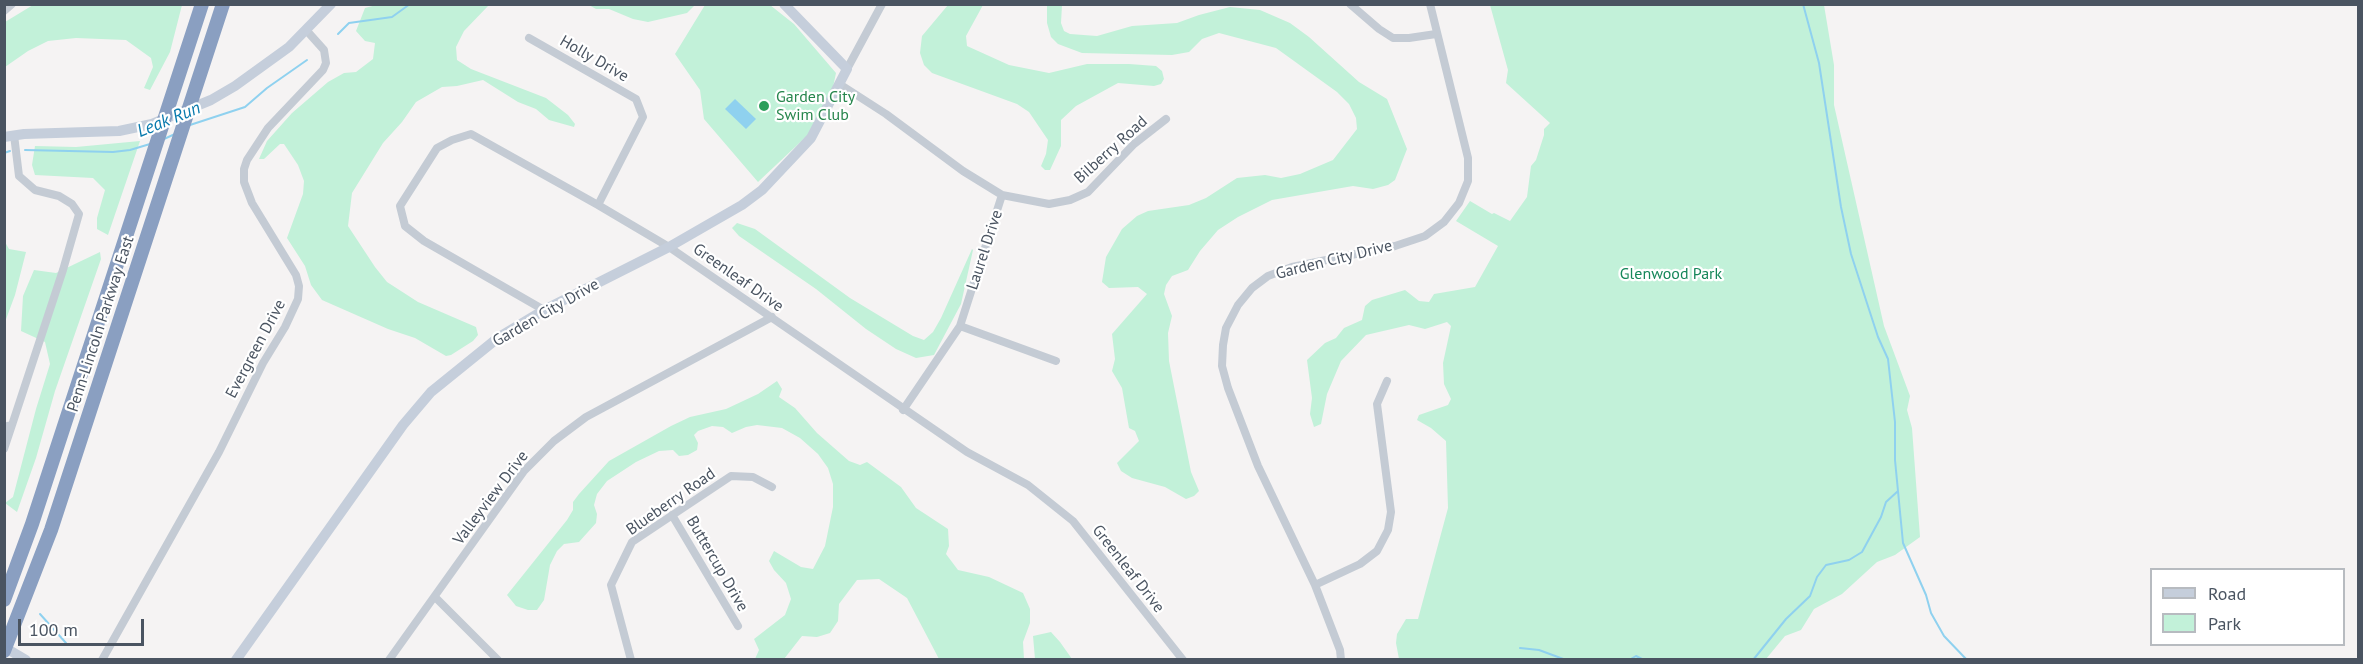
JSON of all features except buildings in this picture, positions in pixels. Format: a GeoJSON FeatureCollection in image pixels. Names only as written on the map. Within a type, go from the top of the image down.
{"type":"FeatureCollection","features":[{"type":"Feature","properties":{"kind":"highway","name":"Penn-Lincoln Parkway East"},"geometry":{"type":"LineString","coordinates":[[4,600],[32,524],[202,4]]}},
{"type":"Feature","properties":{"kind":"highway","name":"Penn-Lincoln Parkway East"},"geometry":{"type":"LineString","coordinates":[[10,652],[223,4]]}},
{"type":"Feature","properties":{"kind":"street"},"geometry":{"type":"LineString","coordinates":[[4,11],[12,4]]}},
{"type":"Feature","properties":{"kind":"street"},"geometry":{"type":"LineString","coordinates":[[5,448],[8,426],[63,270],[78,214],[72,204],[59,196],[35,190],[19,176],[9,136],[110,131],[152,124],[224,93],[270,62],[307,31],[331,4]]}},
{"type":"Feature","properties":{"kind":"street"},"geometry":{"type":"LineString","coordinates":[[784,4],[848,69]]}},
{"type":"Feature","properties":{"kind":"street","name":"Garden City Drive"},"geometry":{"type":"LineString","coordinates":[[236,660],[417,407],[470,359],[499,337],[544,310],[718,220],[762,190],[811,138],[882,4]]}},
{"type":"Feature","properties":{"kind":"street"},"geometry":{"type":"LineString","coordinates":[[1350,4],[1378,29],[1393,38],[1436,34]]}},
{"type":"Feature","properties":{"kind":"street","name":"Garden City Drive"},"geometry":{"type":"LineString","coordinates":[[1341,660],[1340,650],[1314,585],[1258,466],[1228,388],[1222,366],[1226,328],[1238,305],[1252,288],[1268,276],[1292,267],[1395,246],[1425,236],[1444,222],[1460,203],[1468,181],[1468,158],[1430,4]]}},
{"type":"Feature","properties":{"kind":"street","name":"Evergreen Drive"},"geometry":{"type":"LineString","coordinates":[[102,660],[219,452],[259,370],[290,319],[298,299],[299,286],[296,275],[252,203],[244,182],[244,169],[247,160],[268,128],[326,63],[324,50],[307,31]]}},
{"type":"Feature","properties":{"kind":"street","name":"Holly Drive"},"geometry":{"type":"LineString","coordinates":[[529,38],[636,99],[643,117],[598,204]]}},
{"type":"Feature","properties":{"kind":"street","name":"Laurel Drive"},"geometry":{"type":"LineString","coordinates":[[841,85],[886,114],[963,171],[1002,195],[960,326],[903,410]]}},
{"type":"Feature","properties":{"kind":"street","name":"Bilberry Road"},"geometry":{"type":"LineString","coordinates":[[1002,195],[1049,204],[1070,200],[1088,192],[1134,144],[1166,119]]}},
{"type":"Feature","properties":{"kind":"street","name":"Greenleaf Drive"},"geometry":{"type":"LineString","coordinates":[[544,310],[423,241],[405,226],[400,206],[437,148],[471,134],[598,204],[669,247],[967,452],[1028,484],[1073,520],[1182,660]]}},
{"type":"Feature","properties":{"kind":"street","name":"Valleyview Drive"},"geometry":{"type":"LineString","coordinates":[[389,660],[524,471],[554,441],[586,417],[772,317]]}},
{"type":"Feature","properties":{"kind":"street"},"geometry":{"type":"LineString","coordinates":[[960,326],[1056,361]]}},
{"type":"Feature","properties":{"kind":"street"},"geometry":{"type":"LineString","coordinates":[[1314,585],[1360,564],[1377,551],[1388,530],[1391,512],[1377,404],[1388,381]]}},
{"type":"Feature","properties":{"kind":"street","name":"Blueberry Road"},"geometry":{"type":"LineString","coordinates":[[631,660],[611,585],[632,542],[731,476],[753,477],[772,487]]}},
{"type":"Feature","properties":{"kind":"street","name":"Buttercup Drive"},"geometry":{"type":"LineString","coordinates":[[672,515],[738,626]]}},
{"type":"Feature","properties":{"kind":"street"},"geometry":{"type":"LineString","coordinates":[[435,597],[498,660]]}},
{"type":"Feature","properties":{"kind":"street"},"geometry":{"type":"LineString","coordinates":[[4,646],[10,652],[26,660]]}},
{"type":"Feature","properties":{"kind":"green space"},"geometry":{"type":"Polygon","coordinates":[[[380,4],[489,5],[464,31],[456,47],[457,60],[471,69],[546,98],[568,115],[575,124],[574,127],[549,120],[536,109],[518,102],[483,80],[442,87],[416,102],[383,143],[352,193],[348,226],[387,282],[418,302],[476,327],[478,335],[473,341],[446,356],[415,338],[388,329],[322,300],[311,285],[305,266],[287,238],[303,194],[304,181],[298,165],[284,144],[280,144],[264,159],[259,159],[267,141],[292,113],[328,82],[344,73],[356,72],[373,59],[375,43],[365,41],[356,31],[365,8],[380,4]]]}},
{"type":"Feature","properties":{"kind":"green space"},"geometry":{"type":"Polygon","coordinates":[[[1047,4],[1062,5],[1061,23],[1064,31],[1070,34],[1097,36],[1132,26],[1177,23],[1230,7],[1260,10],[1290,23],[1359,82],[1387,99],[1407,149],[1395,180],[1388,185],[1373,189],[1353,186],[1272,200],[1238,217],[1218,230],[1188,270],[1172,276],[1166,285],[1164,294],[1172,316],[1168,333],[1169,361],[1191,472],[1199,491],[1186,499],[1165,487],[1132,478],[1121,471],[1117,463],[1139,441],[1135,431],[1129,428],[1122,388],[1112,371],[1115,359],[1112,334],[1147,294],[1138,287],[1109,288],[1102,282],[1106,257],[1122,229],[1137,216],[1148,211],[1189,205],[1206,198],[1237,178],[1265,175],[1281,178],[1300,174],[1333,160],[1357,129],[1356,118],[1349,104],[1337,92],[1276,48],[1219,33],[1202,39],[1189,52],[1172,55],[1082,53],[1058,44],[1051,37],[1047,23],[1047,4]]]}},
{"type":"Feature","properties":{"kind":"green space"},"geometry":{"type":"Polygon","coordinates":[[[33,5],[182,5],[170,52],[150,90],[144,88],[153,67],[151,58],[126,40],[76,38],[48,41],[5,67],[5,22],[33,5]]]}},
{"type":"Feature","properties":{"kind":"green space"},"geometry":{"type":"Polygon","coordinates":[[[589,5],[695,5],[687,13],[648,22],[633,19],[609,9],[596,9],[589,5]]]}},
{"type":"Feature","properties":{"kind":"green space","name":"Garden City Swim Club"},"geometry":{"type":"Polygon","coordinates":[[[705,5],[770,5],[794,24],[836,73],[832,92],[810,133],[758,182],[704,119],[700,90],[675,54],[705,5]]]}},
{"type":"Feature","properties":{"kind":"green space"},"geometry":{"type":"Polygon","coordinates":[[[948,5],[983,5],[966,36],[967,46],[1009,65],[1049,73],[1087,64],[1156,66],[1162,71],[1164,79],[1161,84],[1154,86],[1118,83],[1076,106],[1061,120],[1061,146],[1050,170],[1045,170],[1041,166],[1048,140],[1029,112],[1017,104],[932,73],[924,65],[920,53],[922,36],[948,5]]]}},
{"type":"Feature","properties":{"kind":"green space","name":"Glenwood Park"},"geometry":{"type":"Polygon","coordinates":[[[1490,5],[1824,5],[1834,65],[1834,105],[1884,326],[1910,396],[1907,410],[1912,428],[1920,537],[1895,555],[1877,562],[1842,594],[1814,609],[1801,630],[1785,636],[1766,659],[1399,659],[1397,634],[1406,619],[1418,619],[1448,508],[1446,441],[1417,420],[1419,415],[1448,405],[1451,399],[1444,384],[1443,363],[1451,326],[1447,322],[1425,329],[1409,325],[1366,335],[1341,361],[1327,394],[1321,424],[1314,427],[1310,414],[1312,398],[1307,360],[1325,343],[1336,338],[1344,328],[1362,320],[1365,306],[1372,300],[1405,290],[1419,301],[1429,302],[1434,294],[1475,287],[1498,246],[1456,221],[1470,201],[1510,221],[1527,197],[1531,166],[1536,160],[1544,129],[1550,123],[1506,83],[1508,70],[1490,5]]]}},
{"type":"Feature","properties":{"kind":"green space"},"geometry":{"type":"Polygon","coordinates":[[[140,141],[108,235],[97,229],[97,218],[105,190],[93,178],[35,175],[32,165],[35,146],[76,147],[140,141]]]}},
{"type":"Feature","properties":{"kind":"green space"},"geometry":{"type":"Polygon","coordinates":[[[737,223],[755,229],[850,298],[913,336],[924,340],[933,332],[941,318],[972,249],[961,304],[934,355],[916,358],[896,349],[866,329],[816,289],[739,236],[732,228],[737,223]]]}},
{"type":"Feature","properties":{"kind":"green space"},"geometry":{"type":"Polygon","coordinates":[[[5,242],[9,249],[26,252],[15,295],[5,322],[5,242]]]}},
{"type":"Feature","properties":{"kind":"green space"},"geometry":{"type":"Polygon","coordinates":[[[100,252],[101,259],[55,391],[36,458],[17,512],[5,503],[13,497],[50,364],[45,342],[21,331],[23,296],[34,270],[56,273],[100,252]]]}},
{"type":"Feature","properties":{"kind":"green space"},"geometry":{"type":"Polygon","coordinates":[[[777,381],[782,389],[779,397],[795,408],[817,433],[849,461],[860,465],[867,462],[901,487],[916,508],[948,529],[949,546],[946,554],[958,570],[989,577],[1023,593],[1030,609],[1030,623],[1023,642],[1024,659],[939,659],[907,598],[879,579],[857,580],[839,604],[838,621],[830,633],[817,637],[802,636],[784,659],[755,659],[759,650],[754,639],[785,615],[791,599],[786,583],[769,561],[774,551],[801,567],[813,569],[825,546],[833,507],[833,484],[828,468],[818,454],[800,438],[782,428],[757,425],[732,433],[723,427],[712,426],[698,431],[694,435],[698,443],[697,450],[688,455],[679,456],[673,450],[659,451],[636,462],[607,481],[597,494],[594,505],[597,514],[596,523],[579,542],[564,544],[557,551],[550,565],[544,600],[537,610],[516,606],[507,595],[567,520],[573,510],[573,502],[579,494],[609,461],[671,426],[690,417],[726,409],[758,394],[777,381]]]}},
{"type":"Feature","properties":{"kind":"green space"},"geometry":{"type":"Polygon","coordinates":[[[1051,632],[1072,659],[1035,659],[1033,636],[1051,632]]]}},
{"type":"Feature","properties":{"kind":"water"},"geometry":{"type":"Polygon","coordinates":[[[735,99],[756,119],[746,129],[725,109],[735,99]]]}},
{"type":"Feature","properties":{"kind":"waterway","name":"Leak Run"},"geometry":{"type":"LineString","coordinates":[[338,34],[349,23],[392,17],[410,4]]}},
{"type":"Feature","properties":{"kind":"waterway"},"geometry":{"type":"LineString","coordinates":[[1803,4],[1819,63],[1841,207],[1851,254],[1878,337],[1888,359],[1895,422],[1895,460],[1903,543],[1926,595],[1931,613],[1944,636],[1967,660]]}},
{"type":"Feature","properties":{"kind":"waterway","name":"Leak Run"},"geometry":{"type":"LineString","coordinates":[[190,125],[245,107],[267,88],[307,60]]}},
{"type":"Feature","properties":{"kind":"waterway","name":"Leak Run"},"geometry":{"type":"LineString","coordinates":[[164,139],[175,134]]}},
{"type":"Feature","properties":{"kind":"waterway","name":"Leak Run"},"geometry":{"type":"LineString","coordinates":[[25,150],[113,152],[150,144]]}},
{"type":"Feature","properties":{"kind":"waterway","name":"Leak Run"},"geometry":{"type":"LineString","coordinates":[[4,153],[10,151]]}},
{"type":"Feature","properties":{"kind":"waterway"},"geometry":{"type":"LineString","coordinates":[[1753,660],[1786,619],[1810,596],[1817,577],[1826,565],[1849,560],[1862,552],[1881,517],[1886,502],[1898,491]]}},
{"type":"Feature","properties":{"kind":"waterway"},"geometry":{"type":"LineString","coordinates":[[40,614],[66,643]]}},
{"type":"Feature","properties":{"kind":"waterway"},"geometry":{"type":"LineString","coordinates":[[1520,648],[1539,650],[1566,660]]}},
{"type":"Feature","properties":{"kind":"waterway"},"geometry":{"type":"LineString","coordinates":[[1629,660],[1636,656],[1644,660]]}},
{"type":"Feature","properties":{"kind":"place","name":"Garden City Swim Club"},"geometry":{"type":"Point","coordinates":[764,106]}}]}
